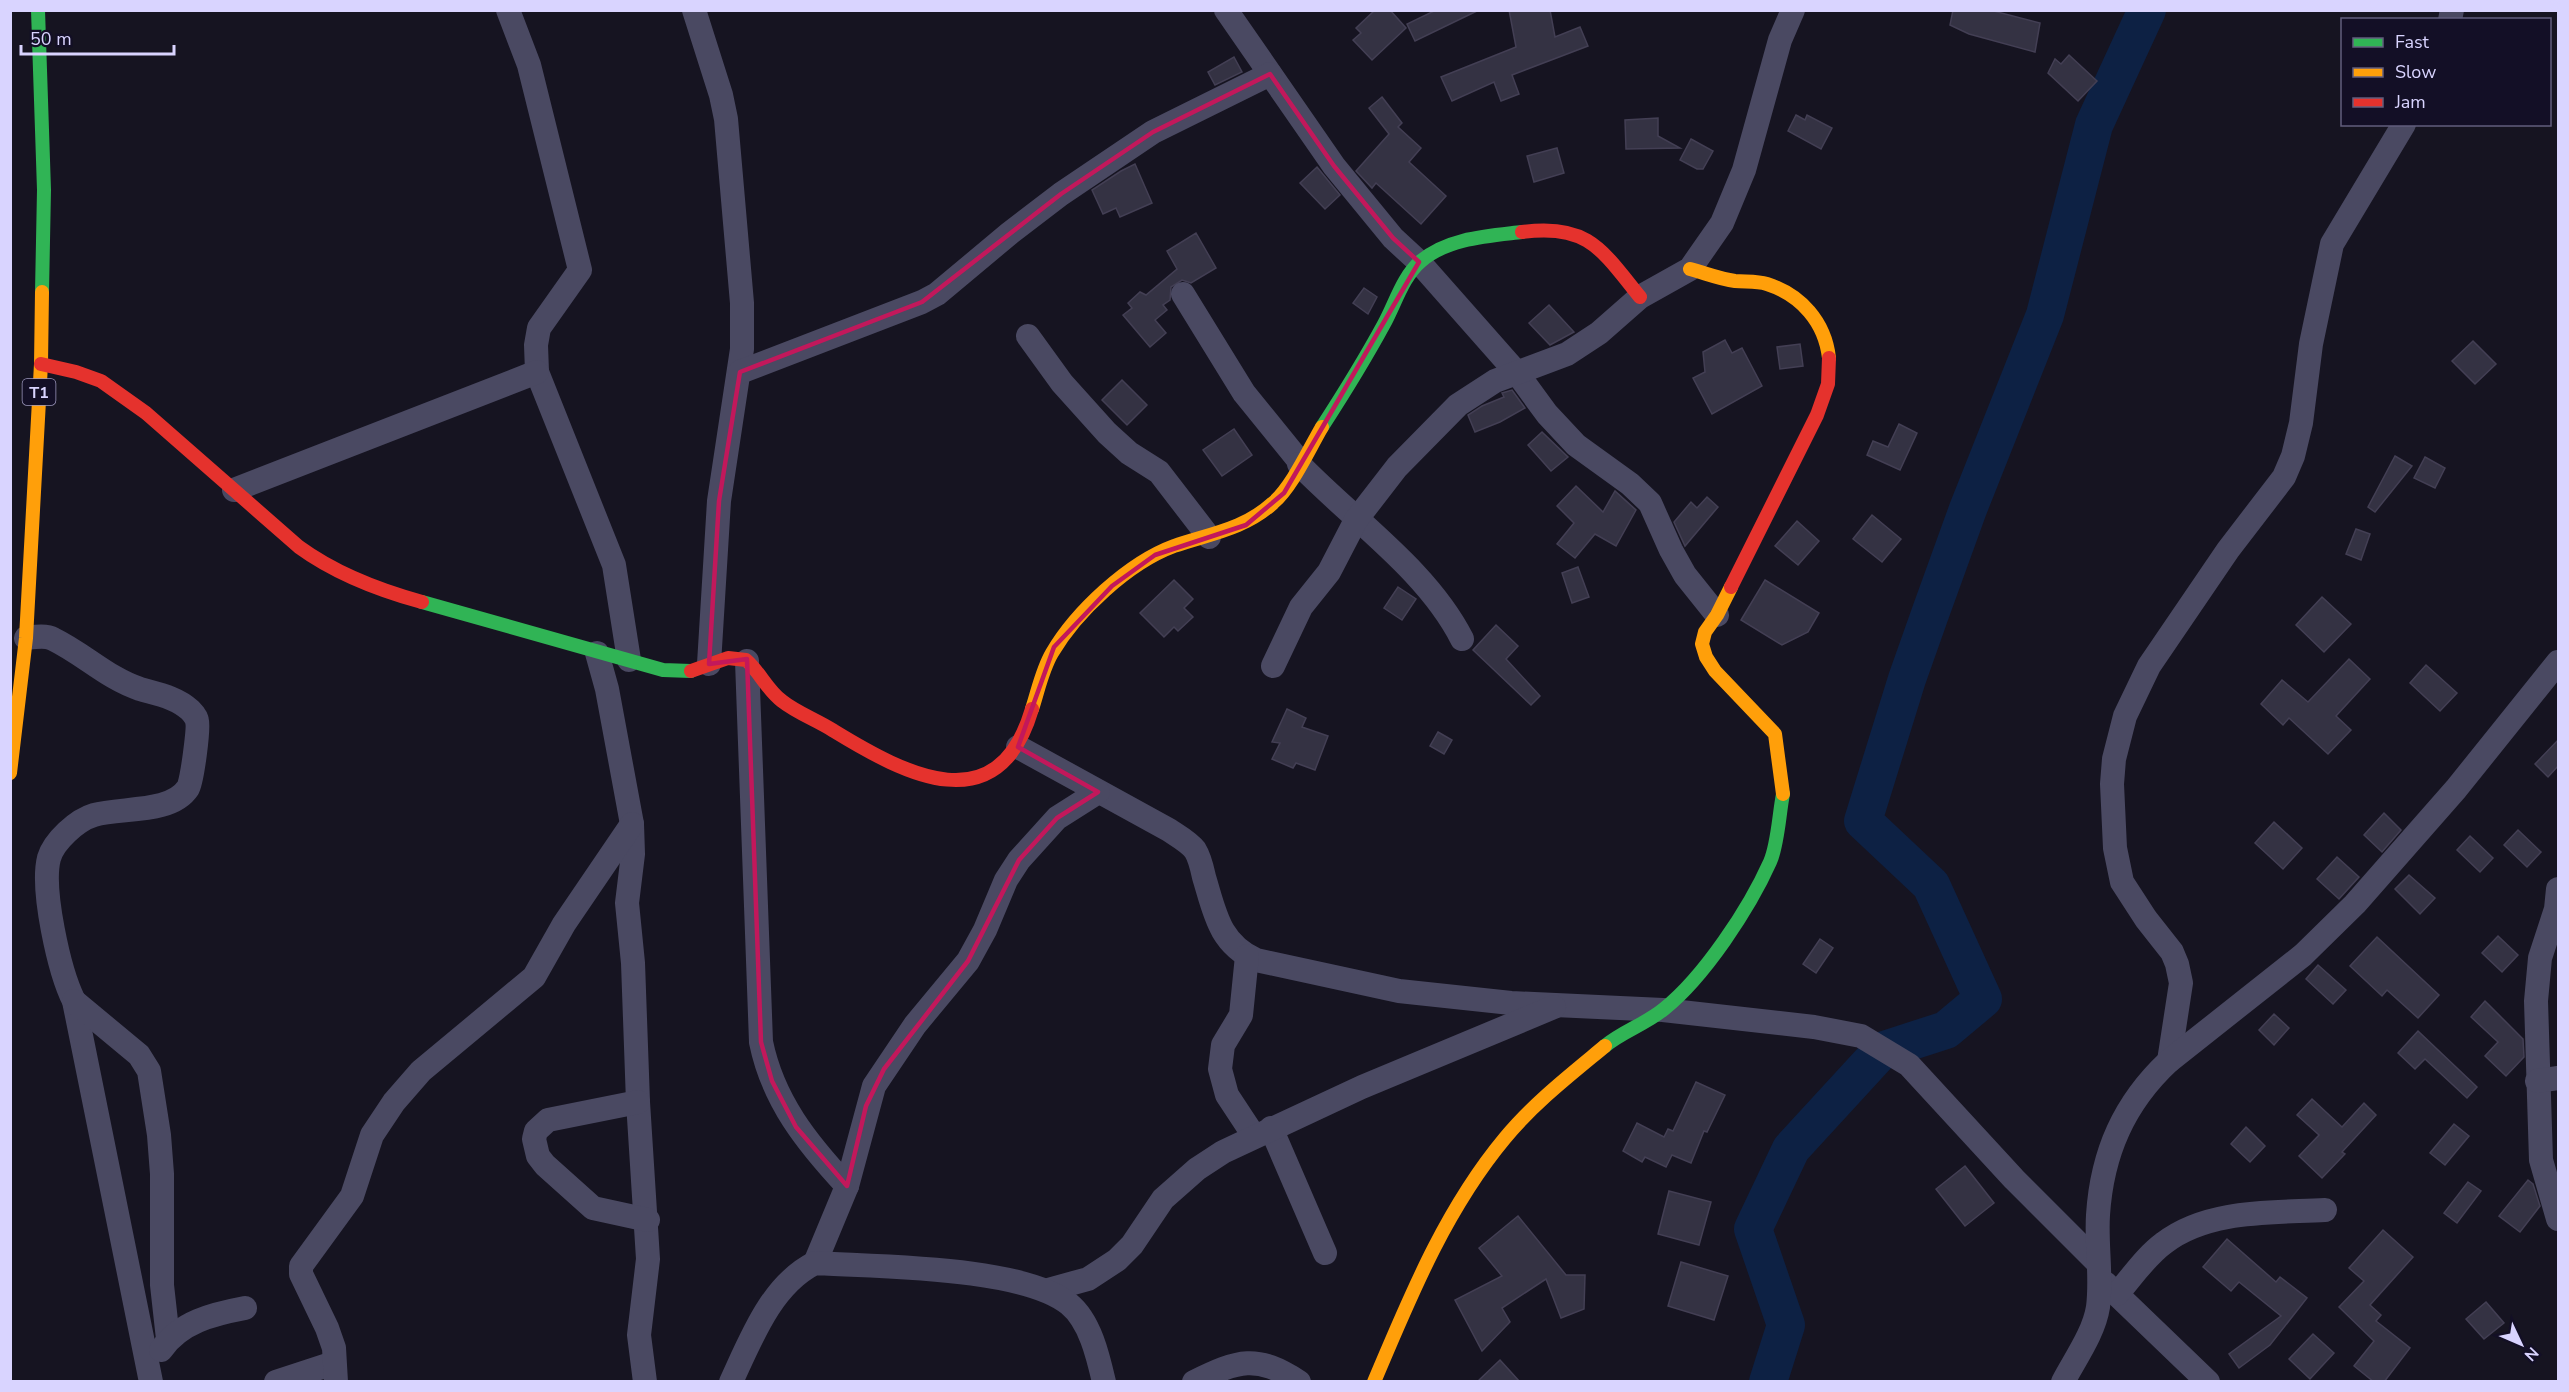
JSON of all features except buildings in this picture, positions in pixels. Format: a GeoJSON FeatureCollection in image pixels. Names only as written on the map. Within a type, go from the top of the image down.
{"type":"FeatureCollection","features":[{"type":"Feature","properties":{"kind":"main road","name":"T1"},"geometry":{"type":"LineString","coordinates":[[10,772],[26,638],[41,364],[44,190],[39,10]]}},
{"type":"Feature","properties":{"kind":"main road"},"geometry":{"type":"LineString","coordinates":[[41,364],[76,372],[101,381],[146,413],[299,547],[322,564],[345,576],[411,599],[597,653],[679,672],[732,658],[747,661],[778,699],[888,761],[936,779],[972,778],[989,773],[1006,762],[1018,747],[1043,669],[1054,646],[1074,623],[1113,586],[1155,555],[1173,547],[1246,525],[1284,493],[1419,262],[1449,247],[1487,235],[1550,229],[1577,233],[1594,242],[1640,297]]}},
{"type":"Feature","properties":{"kind":"main road"},"geometry":{"type":"LineString","coordinates":[[1374,1382],[1427,1258],[1462,1199],[1504,1139],[1533,1107],[1617,1036],[1663,1010],[1708,963],[1771,860],[1784,789],[1774,734],[1715,671],[1702,645],[1705,632],[1717,615],[1817,415],[1829,382],[1831,355],[1826,334],[1818,319],[1802,302],[1766,284],[1732,280],[1690,268]]}},
{"type":"Feature","properties":{"kind":"street"},"geometry":{"type":"LineString","coordinates":[[508,10],[529,65],[580,270],[539,328],[536,345],[537,372],[614,565],[629,660]]}},
{"type":"Feature","properties":{"kind":"street"},"geometry":{"type":"LineString","coordinates":[[694,10],[726,119],[742,303],[740,372],[727,437],[718,501],[709,664]]}},
{"type":"Feature","properties":{"kind":"street"},"geometry":{"type":"LineString","coordinates":[[1226,10],[1334,166],[1392,238],[1419,262],[1517,373],[1547,414],[1576,445],[1630,484],[1650,503],[1685,575],[1717,615]]}},
{"type":"Feature","properties":{"kind":"street"},"geometry":{"type":"LineString","coordinates":[[1273,666],[1301,608],[1329,572],[1356,520],[1397,467],[1458,405],[1495,381],[1567,354],[1599,333],[1640,297],[1690,268],[1722,223],[1744,170],[1779,40],[1793,10]]}},
{"type":"Feature","properties":{"kind":"street"},"geometry":{"type":"LineString","coordinates":[[740,372],[922,302],[937,294],[1061,194],[1153,132],[1270,74]]}},
{"type":"Feature","properties":{"kind":"street"},"geometry":{"type":"LineString","coordinates":[[2169,1061],[2181,983],[2177,964],[2172,952],[2146,919],[2122,882],[2115,849],[2112,784],[2114,759],[2122,727],[2149,666],[2174,627],[2228,550],[2284,477],[2293,456],[2301,423],[2311,345],[2332,244],[2403,126]]}},
{"type":"Feature","properties":{"kind":"street"},"geometry":{"type":"LineString","coordinates":[[1183,294],[1244,393],[1300,463],[1435,596],[1462,639]]}},
{"type":"Feature","properties":{"kind":"street"},"geometry":{"type":"LineString","coordinates":[[1028,336],[1062,383],[1107,433],[1129,453],[1159,472],[1209,537]]}},
{"type":"Feature","properties":{"kind":"street"},"geometry":{"type":"LineString","coordinates":[[234,490],[537,372]]}},
{"type":"Feature","properties":{"kind":"street"},"geometry":{"type":"LineString","coordinates":[[26,638],[51,637],[117,679],[173,699],[190,710],[198,722],[192,779],[184,794],[171,802],[99,813],[82,820],[57,845],[49,857],[49,895],[54,930],[63,974],[74,1001],[150,1377]]}},
{"type":"Feature","properties":{"kind":"street"},"geometry":{"type":"LineString","coordinates":[[597,653],[607,689],[632,824],[633,854],[627,903],[633,963],[638,1102],[648,1220],[648,1259],[639,1335],[645,1382]]}},
{"type":"Feature","properties":{"kind":"street"},"geometry":{"type":"LineString","coordinates":[[10,657],[20,688]]}},
{"type":"Feature","properties":{"kind":"street"},"geometry":{"type":"LineString","coordinates":[[747,661],[761,1042],[765,1063],[787,1111],[811,1147],[847,1186]]}},
{"type":"Feature","properties":{"kind":"street"},"geometry":{"type":"LineString","coordinates":[[2063,1382],[2091,1331],[2098,1308],[2098,1214],[2106,1167],[2121,1121],[2135,1098],[2169,1061],[2303,955],[2355,904],[2456,789],[2559,662]]}},
{"type":"Feature","properties":{"kind":"street"},"geometry":{"type":"LineString","coordinates":[[1018,747],[1169,830],[1195,851],[1215,917],[1224,936],[1247,956],[1276,965],[1323,973],[1399,991],[1558,1006],[1663,1010],[1814,1027],[1862,1036],[1908,1065],[2098,1270],[2117,1294],[2208,1382]]}},
{"type":"Feature","properties":{"kind":"street"},"geometry":{"type":"LineString","coordinates":[[814,1263],[847,1186],[866,1107],[884,1069],[937,996],[968,961],[985,930],[1006,880],[1019,860],[1057,818],[1098,792]]}},
{"type":"Feature","properties":{"kind":"street"},"geometry":{"type":"LineString","coordinates":[[276,1382],[335,1372],[334,1348],[300,1269],[352,1196],[372,1135],[394,1102],[421,1071],[534,977],[564,924],[632,824]]}},
{"type":"Feature","properties":{"kind":"street"},"geometry":{"type":"LineString","coordinates":[[2558,902],[2540,957],[2536,1001],[2548,1080],[2541,1160],[2559,1219]]}},
{"type":"Feature","properties":{"kind":"street"},"geometry":{"type":"LineString","coordinates":[[1247,956],[1240,1015],[1223,1045],[1220,1069],[1227,1095],[1262,1132],[1325,1253]]}},
{"type":"Feature","properties":{"kind":"street"},"geometry":{"type":"LineString","coordinates":[[74,1001],[139,1055],[149,1071],[159,1135],[162,1174],[162,1285],[168,1339],[150,1377]]}},
{"type":"Feature","properties":{"kind":"street"},"geometry":{"type":"LineString","coordinates":[[1048,1290],[1088,1279],[1118,1260],[1132,1245],[1163,1199],[1222,1152],[1362,1087],[1558,1006]]}},
{"type":"Feature","properties":{"kind":"street"},"geometry":{"type":"LineString","coordinates":[[638,1102],[548,1120],[536,1131],[534,1139],[538,1156],[545,1165],[593,1208],[648,1220]]}},
{"type":"Feature","properties":{"kind":"street"},"geometry":{"type":"LineString","coordinates":[[2117,1294],[2157,1249],[2194,1227],[2224,1217],[2325,1210]]}},
{"type":"Feature","properties":{"kind":"street"},"geometry":{"type":"LineString","coordinates":[[731,1382],[750,1341],[775,1299],[800,1270],[814,1263],[962,1272],[1048,1290],[1072,1307],[1089,1334],[1104,1382]]}},
{"type":"Feature","properties":{"kind":"street"},"geometry":{"type":"LineString","coordinates":[[1088,1279],[1089,1334]]}},
{"type":"Feature","properties":{"kind":"street"},"geometry":{"type":"LineString","coordinates":[[168,1339],[202,1319],[245,1308]]}},
{"type":"Feature","properties":{"kind":"street"},"geometry":{"type":"LineString","coordinates":[[1194,1382],[1222,1369],[1257,1362],[1277,1368],[1299,1382]]}},
{"type":"Feature","properties":{"kind":"highlighted area"},"geometry":{"type":"Polygon","coordinates":[[[1270,74],[1334,166],[1393,238],[1419,262],[1284,493],[1246,525],[1155,555],[1112,586],[1054,647],[1018,747],[1098,792],[1057,818],[1019,860],[968,961],[884,1069],[866,1106],[847,1186],[796,1127],[772,1081],[761,1042],[747,659],[709,664],[719,501],[740,372],[922,302],[1061,194],[1153,132],[1270,74]]]}},
{"type":"Feature","properties":{"kind":"waterway"},"geometry":{"type":"LineString","coordinates":[[1768,1382],[1786,1325],[1753,1229],[1791,1149],[1881,1051],[1946,1030],[1983,999],[1931,885],[1863,821],[1907,679],[1930,614],[1968,509],[2045,315],[2094,125],[2147,10]]}},
{"type":"Feature","properties":{"kind":"traffic: fast"},"geometry":{"type":"LineString","coordinates":[[38,10],[44,190],[42,292]]}},
{"type":"Feature","properties":{"kind":"traffic: fast"},"geometry":{"type":"LineString","coordinates":[[1322,427],[1377,337],[1404,282],[1421,261],[1443,247],[1469,239],[1522,232]]}},
{"type":"Feature","properties":{"kind":"traffic: fast"},"geometry":{"type":"LineString","coordinates":[[422,602],[663,670],[691,671]]}},
{"type":"Feature","properties":{"kind":"traffic: fast"},"geometry":{"type":"LineString","coordinates":[[1605,1046],[1664,1009],[1710,961],[1738,921],[1770,862],[1777,838],[1783,794]]}},
{"type":"Feature","properties":{"kind":"traffic: slow"},"geometry":{"type":"LineString","coordinates":[[1690,269],[1729,280],[1767,284],[1790,295],[1801,303],[1817,322],[1827,345],[1829,358]]}},
{"type":"Feature","properties":{"kind":"traffic: slow"},"geometry":{"type":"LineString","coordinates":[[10,773],[26,638],[41,364],[42,292]]}},
{"type":"Feature","properties":{"kind":"traffic: slow"},"geometry":{"type":"LineString","coordinates":[[1032,709],[1052,653],[1075,621],[1105,590],[1139,564],[1157,554],[1174,546],[1239,525],[1262,512],[1287,487],[1322,427]]}},
{"type":"Feature","properties":{"kind":"traffic: slow"},"geometry":{"type":"LineString","coordinates":[[1731,587],[1717,615],[1705,632],[1702,644],[1706,657],[1715,671],[1775,734],[1783,794]]}},
{"type":"Feature","properties":{"kind":"traffic: slow"},"geometry":{"type":"LineString","coordinates":[[1374,1382],[1415,1286],[1464,1195],[1505,1138],[1528,1113],[1605,1046]]}},
{"type":"Feature","properties":{"kind":"traffic: jam"},"geometry":{"type":"LineString","coordinates":[[1522,232],[1544,230],[1563,232],[1592,243],[1615,266],[1640,297]]}},
{"type":"Feature","properties":{"kind":"traffic: jam"},"geometry":{"type":"LineString","coordinates":[[1731,587],[1817,415],[1828,384],[1829,358]]}},
{"type":"Feature","properties":{"kind":"traffic: jam"},"geometry":{"type":"LineString","coordinates":[[41,364],[76,372],[101,381],[146,413],[313,557],[358,580],[422,602]]}},
{"type":"Feature","properties":{"kind":"traffic: jam"},"geometry":{"type":"LineString","coordinates":[[691,671],[728,658],[746,660],[777,697],[794,709],[891,762],[919,774],[947,780],[973,778],[997,767],[1017,745],[1032,709]]}}]}
